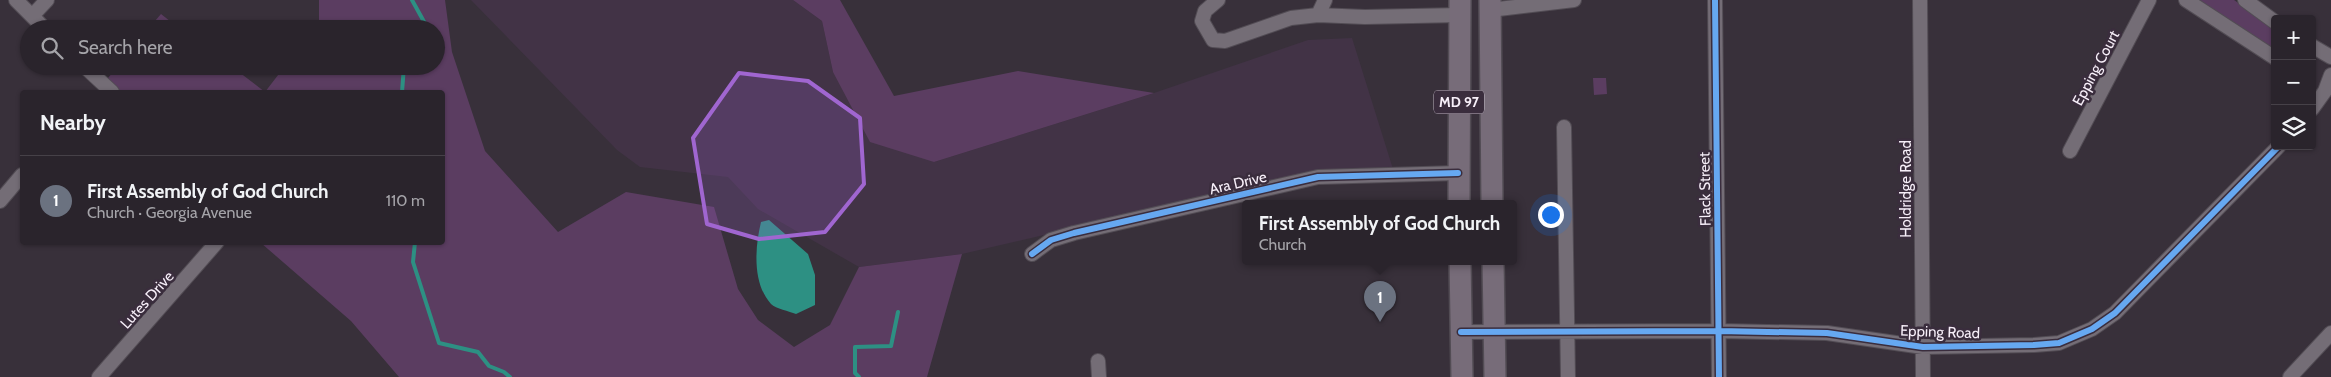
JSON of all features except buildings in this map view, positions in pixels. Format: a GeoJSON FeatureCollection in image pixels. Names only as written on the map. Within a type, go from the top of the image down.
{"type":"FeatureCollection","features":[{"type":"Feature","properties":{"kind":"main road","name":"MD 97"},"geometry":{"type":"LineString","coordinates":[[1490,5],[1492,200]]}},
{"type":"Feature","properties":{"kind":"main road","name":"MD 97"},"geometry":{"type":"LineString","coordinates":[[1459,200],[1460,7]]}},
{"type":"Feature","properties":{"kind":"main road"},"geometry":{"type":"LineString","coordinates":[[1460,265],[1462,377]]}},
{"type":"Feature","properties":{"kind":"main road"},"geometry":{"type":"LineString","coordinates":[[1493,265],[1494,377]]}},
{"type":"Feature","properties":{"kind":"street"},"geometry":{"type":"LineString","coordinates":[[16,0],[36,20]]}},
{"type":"Feature","properties":{"kind":"street"},"geometry":{"type":"LineString","coordinates":[[32,16],[47,0]]}},
{"type":"Feature","properties":{"kind":"street"},"geometry":{"type":"LineString","coordinates":[[1218,0],[1205,11],[1202,21],[1213,40],[1225,41],[1291,18],[1318,15],[1365,17],[1460,7]]}},
{"type":"Feature","properties":{"kind":"street"},"geometry":{"type":"LineString","coordinates":[[1318,15],[1325,0]]}},
{"type":"Feature","properties":{"kind":"street"},"geometry":{"type":"LineString","coordinates":[[1490,5],[1574,0]]}},
{"type":"Feature","properties":{"kind":"street","name":"Flack Street"},"geometry":{"type":"LineString","coordinates":[[1715,0],[1719,377]]}},
{"type":"Feature","properties":{"kind":"street","name":"Holdridge Road"},"geometry":{"type":"LineString","coordinates":[[1920,0],[1923,377]]}},
{"type":"Feature","properties":{"kind":"street","name":"Epping Court"},"geometry":{"type":"LineString","coordinates":[[2070,151],[2150,0]]}},
{"type":"Feature","properties":{"kind":"street"},"geometry":{"type":"LineString","coordinates":[[2186,0],[2271,55]]}},
{"type":"Feature","properties":{"kind":"street"},"geometry":{"type":"LineString","coordinates":[[2245,0],[2271,19]]}},
{"type":"Feature","properties":{"kind":"street"},"geometry":{"type":"LineString","coordinates":[[2316,48],[2331,57]]}},
{"type":"Feature","properties":{"kind":"street"},"geometry":{"type":"LineString","coordinates":[[91,75],[103,90]]}},
{"type":"Feature","properties":{"kind":"street"},"geometry":{"type":"LineString","coordinates":[[2316,105],[2328,92],[2331,75]]}},
{"type":"Feature","properties":{"kind":"street"},"geometry":{"type":"LineString","coordinates":[[2316,86],[2328,92]]}},
{"type":"Feature","properties":{"kind":"street"},"geometry":{"type":"LineString","coordinates":[[1564,127],[1568,377]]}},
{"type":"Feature","properties":{"kind":"street","name":"Epping Road"},"geometry":{"type":"LineString","coordinates":[[1461,332],[1719,331],[1827,333],[1923,347],[2059,343],[2092,330],[2139,291],[2275,150]]}},
{"type":"Feature","properties":{"kind":"street","name":"Ara Drive"},"geometry":{"type":"LineString","coordinates":[[1032,254],[1051,240],[1074,233],[1318,177],[1458,173]]}},
{"type":"Feature","properties":{"kind":"street"},"geometry":{"type":"LineString","coordinates":[[0,201],[20,177]]}},
{"type":"Feature","properties":{"kind":"street","name":"Lutes Drive"},"geometry":{"type":"LineString","coordinates":[[99,377],[214,245]]}},
{"type":"Feature","properties":{"kind":"street"},"geometry":{"type":"LineString","coordinates":[[2290,377],[2331,333]]}},
{"type":"Feature","properties":{"kind":"street"},"geometry":{"type":"LineString","coordinates":[[1098,361],[1099,377]]}},
{"type":"Feature","properties":{"kind":"highlighted area"},"geometry":{"type":"Polygon","coordinates":[[[739,73],[808,81],[860,118],[864,184],[825,232],[759,239],[707,224],[693,138],[739,73]]]}},
{"type":"Feature","properties":{"kind":"shaded area"},"geometry":{"type":"Polygon","coordinates":[[[319,0],[445,0],[452,52],[485,151],[558,232],[626,192],[714,207],[738,289],[758,320],[794,347],[830,325],[859,267],[962,254],[927,377],[399,377],[351,321],[263,245],[445,245],[445,90],[267,90],[278,75],[445,75],[445,20],[319,20],[319,0]]]}},
{"type":"Feature","properties":{"kind":"shaded area"},"geometry":{"type":"Polygon","coordinates":[[[471,0],[793,0],[822,21],[833,72],[934,162],[1154,93],[1308,40],[1352,38],[1393,169],[1303,175],[962,254],[859,267],[758,209],[728,177],[640,167],[617,150],[471,0]]]}},
{"type":"Feature","properties":{"kind":"shaded area"},"geometry":{"type":"Polygon","coordinates":[[[793,0],[840,0],[894,96],[1018,71],[1154,93],[934,162],[870,142],[833,72],[822,21],[793,0]]]}},
{"type":"Feature","properties":{"kind":"shaded area"},"geometry":{"type":"Polygon","coordinates":[[[2196,0],[2234,0],[2271,25],[2271,49],[2196,0]]]}},
{"type":"Feature","properties":{"kind":"shaded area"},"geometry":{"type":"Polygon","coordinates":[[[161,14],[169,20],[156,20],[161,14]]]}},
{"type":"Feature","properties":{"kind":"shaded area"},"geometry":{"type":"Polygon","coordinates":[[[110,75],[243,75],[262,90],[110,90],[103,84],[110,75]]]}},
{"type":"Feature","properties":{"kind":"shaded area"},"geometry":{"type":"Polygon","coordinates":[[[1593,78],[1606,78],[1607,94],[1594,95],[1593,78]]]}},
{"type":"Feature","properties":{"kind":"shaded area"},"geometry":{"type":"Polygon","coordinates":[[[769,220],[808,254],[815,275],[815,305],[796,314],[773,306],[761,286],[757,264],[757,242],[761,222],[769,220]]]}},
{"type":"Feature","properties":{"kind":"waterway"},"geometry":{"type":"LineString","coordinates":[[412,0],[423,20]]}},
{"type":"Feature","properties":{"kind":"waterway"},"geometry":{"type":"LineString","coordinates":[[402,90],[403,75]]}},
{"type":"Feature","properties":{"kind":"waterway"},"geometry":{"type":"LineString","coordinates":[[415,245],[413,262],[439,343],[478,352],[489,366],[504,372],[510,377]]}},
{"type":"Feature","properties":{"kind":"waterway"},"geometry":{"type":"LineString","coordinates":[[859,377],[855,373],[855,347],[891,346],[898,312]]}},
{"type":"Feature","properties":{"kind":"cycle path"},"geometry":{"type":"LineString","coordinates":[[1715,0],[1719,377]]}},
{"type":"Feature","properties":{"kind":"cycle path"},"geometry":{"type":"LineString","coordinates":[[1461,332],[1719,331],[1827,333],[1923,347],[2059,343],[2092,329],[2115,313],[2275,150]]}},
{"type":"Feature","properties":{"kind":"cycle path"},"geometry":{"type":"LineString","coordinates":[[1032,254],[1051,240],[1074,233],[1318,177],[1458,173]]}},
{"type":"Feature","properties":{"kind":"place","name":"First Assembly of God Church"},"geometry":{"type":"Point","coordinates":[1380,322]}}]}
